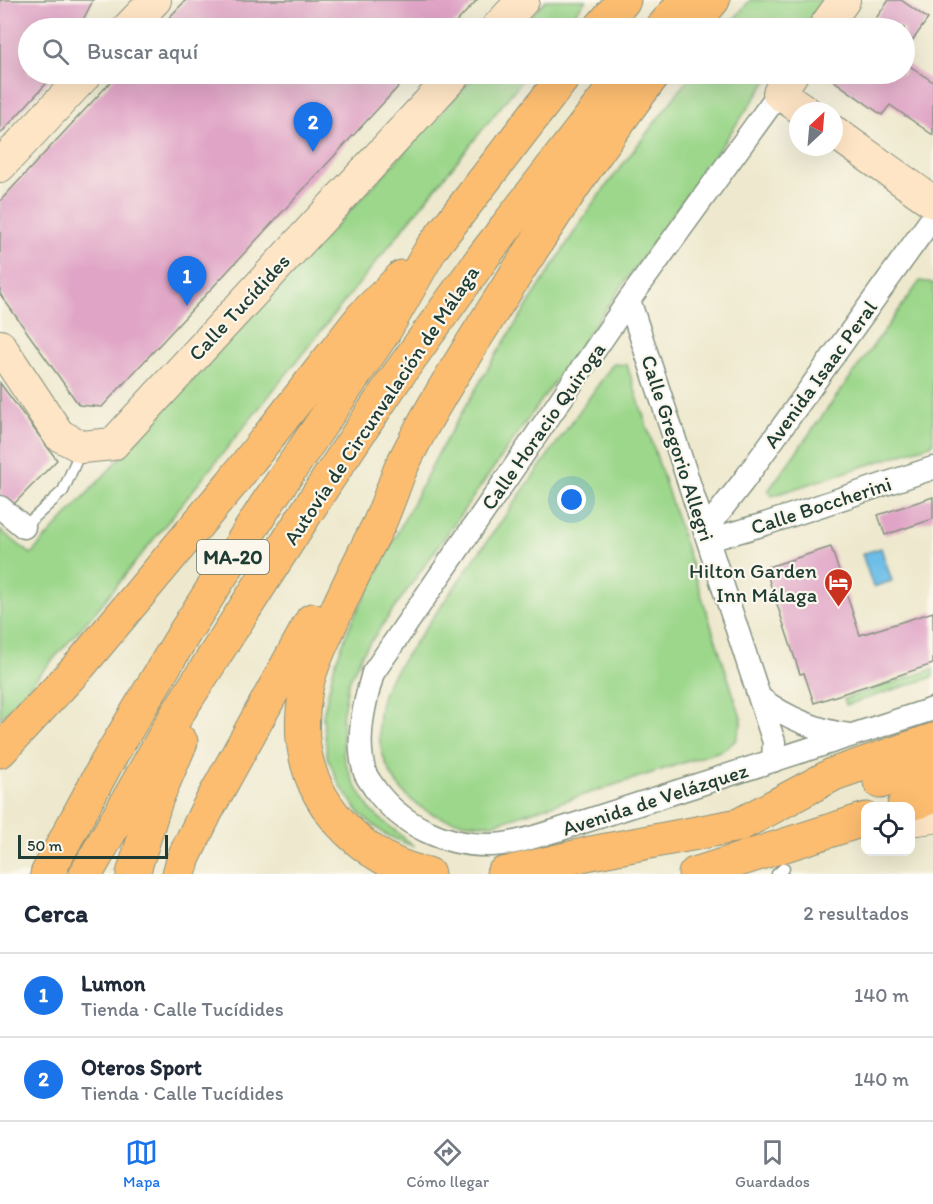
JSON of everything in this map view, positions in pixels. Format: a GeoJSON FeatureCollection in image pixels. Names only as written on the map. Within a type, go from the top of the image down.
{"type":"FeatureCollection","features":[{"type":"Feature","properties":{"kind":"main road"},"geometry":{"type":"LineString","coordinates":[[138,18],[155,0]]}},
{"type":"Feature","properties":{"kind":"main road"},"geometry":{"type":"LineString","coordinates":[[506,18],[523,0]]}},
{"type":"Feature","properties":{"kind":"main road"},"geometry":{"type":"LineString","coordinates":[[609,18],[624,0]]}},
{"type":"Feature","properties":{"kind":"main road"},"geometry":{"type":"LineString","coordinates":[[671,18],[686,0]]}},
{"type":"Feature","properties":{"kind":"main road"},"geometry":{"type":"LineString","coordinates":[[698,18],[713,0]]}},
{"type":"Feature","properties":{"kind":"main road"},"geometry":{"type":"LineString","coordinates":[[831,18],[844,0]]}},
{"type":"Feature","properties":{"kind":"main road"},"geometry":{"type":"LineString","coordinates":[[0,166],[77,84]]}},
{"type":"Feature","properties":{"kind":"main road","name":"Calle Tucídides"},"geometry":{"type":"LineString","coordinates":[[82,447],[113,444],[446,84]]}},
{"type":"Feature","properties":{"kind":"main road","name":"Autovía de Circunvalación de Málaga"},"geometry":{"type":"LineString","coordinates":[[47,874],[106,764],[185,633],[268,502],[384,332],[431,249],[558,84]]}},
{"type":"Feature","properties":{"kind":"main road","name":"Autovía de Circunvalación de Málaga"},"geometry":{"type":"LineString","coordinates":[[86,874],[177,714],[393,382],[483,256],[616,84]]}},
{"type":"Feature","properties":{"kind":"main road"},"geometry":{"type":"LineString","coordinates":[[428,874],[411,871],[382,858],[354,837],[333,815],[316,786],[305,753],[302,726],[305,693],[314,659],[386,510],[401,469],[423,426],[546,226],[602,142],[646,84]]}},
{"type":"Feature","properties":{"kind":"main road"},"geometry":{"type":"LineString","coordinates":[[787,84],[799,102]]}},
{"type":"Feature","properties":{"kind":"main road"},"geometry":{"type":"LineString","coordinates":[[843,138],[933,202]]}},
{"type":"Feature","properties":{"kind":"main road"},"geometry":{"type":"LineString","coordinates":[[0,751],[81,664],[231,484],[363,316],[431,249]]}},
{"type":"Feature","properties":{"kind":"main road"},"geometry":{"type":"LineString","coordinates":[[0,346],[59,435],[82,447]]}},
{"type":"Feature","properties":{"kind":"main road"},"geometry":{"type":"LineString","coordinates":[[179,874],[184,857],[207,810],[376,503],[401,469]]}},
{"type":"Feature","properties":{"kind":"main road"},"geometry":{"type":"LineString","coordinates":[[133,874],[156,800],[191,721],[209,664]]}},
{"type":"Feature","properties":{"kind":"main road"},"geometry":{"type":"LineString","coordinates":[[503,874],[591,853],[739,825],[834,774],[933,740]]}},
{"type":"Feature","properties":{"kind":"main road"},"geometry":{"type":"LineString","coordinates":[[594,874],[739,825],[933,765]]}},
{"type":"Feature","properties":{"kind":"main road"},"geometry":{"type":"LineString","coordinates":[[695,874],[861,821]]}},
{"type":"Feature","properties":{"kind":"main road"},"geometry":{"type":"LineString","coordinates":[[776,872],[861,840]]}},
{"type":"Feature","properties":{"kind":"street","name":"Calle Horacio Quiroga"},"geometry":{"type":"LineString","coordinates":[[382,799],[366,774],[361,741],[363,708],[373,673],[629,300],[785,84]]}},
{"type":"Feature","properties":{"kind":"street","name":"Avenida Isaac Peral"},"geometry":{"type":"LineString","coordinates":[[707,535],[933,217]]}},
{"type":"Feature","properties":{"kind":"street","name":"Calle Gregorio Allegri"},"geometry":{"type":"LineString","coordinates":[[629,300],[774,742],[774,761]]}},
{"type":"Feature","properties":{"kind":"street","name":"Calle Boccherini"},"geometry":{"type":"LineString","coordinates":[[707,535],[765,524],[933,468]]}},
{"type":"Feature","properties":{"kind":"street"},"geometry":{"type":"LineString","coordinates":[[0,507],[24,527]]}},
{"type":"Feature","properties":{"kind":"street"},"geometry":{"type":"LineString","coordinates":[[760,698],[773,708],[815,727],[850,735]]}},
{"type":"Feature","properties":{"kind":"street","name":"Avenida de Velázquez"},"geometry":{"type":"LineString","coordinates":[[382,799],[400,817],[440,837],[468,844],[512,843],[933,709]]}},
{"type":"Feature","properties":{"kind":"lane"},"geometry":{"type":"LineString","coordinates":[[24,527],[63,491],[82,447]]}},
{"type":"Feature","properties":{"kind":"green space"},"geometry":{"type":"Polygon","coordinates":[[[546,0],[586,0],[571,18],[529,18],[546,0]]]}},
{"type":"Feature","properties":{"kind":"green space"},"geometry":{"type":"Polygon","coordinates":[[[750,0],[824,0],[811,18],[735,18],[750,0]]]}},
{"type":"Feature","properties":{"kind":"green space"},"geometry":{"type":"Polygon","coordinates":[[[468,84],[519,84],[97,610],[0,719],[0,530],[31,554],[468,84]]]}},
{"type":"Feature","properties":{"kind":"green space"},"geometry":{"type":"Polygon","coordinates":[[[684,84],[765,84],[362,654],[348,684],[342,718],[343,755],[353,781],[371,811],[415,847],[386,835],[360,814],[339,784],[327,756],[323,716],[334,667],[350,625],[440,450],[494,358],[591,206],[684,84]]]}},
{"type":"Feature","properties":{"kind":"green space"},"geometry":{"type":"Polygon","coordinates":[[[920,281],[933,283],[933,444],[772,496],[768,491],[920,281]]]}},
{"type":"Feature","properties":{"kind":"green space"},"geometry":{"type":"Polygon","coordinates":[[[613,364],[627,365],[742,721],[736,740],[723,750],[493,824],[468,823],[443,818],[425,810],[409,798],[396,783],[387,766],[381,747],[379,728],[380,708],[385,689],[402,661],[613,364]]]}},
{"type":"Feature","properties":{"kind":"green space"},"geometry":{"type":"Polygon","coordinates":[[[933,669],[933,677],[846,705],[844,699],[933,669]]]}},
{"type":"Feature","properties":{"kind":"water"},"geometry":{"type":"Polygon","coordinates":[[[881,548],[892,581],[873,587],[862,554],[881,548]]]}},
{"type":"Feature","properties":{"kind":"building"},"geometry":{"type":"Polygon","coordinates":[[[0,0],[93,0],[84,18],[18,18],[18,84],[46,84],[0,134],[0,0]]]}},
{"type":"Feature","properties":{"kind":"building"},"geometry":{"type":"Polygon","coordinates":[[[186,0],[477,0],[460,18],[169,18],[186,0]]]}},
{"type":"Feature","properties":{"kind":"building"},"geometry":{"type":"Polygon","coordinates":[[[889,0],[901,0],[928,19],[915,37],[915,18],[876,18],[889,0]]]}},
{"type":"Feature","properties":{"kind":"building"},"geometry":{"type":"Polygon","coordinates":[[[915,70],[933,82],[933,135],[890,105],[882,115],[839,84],[915,84],[915,70]]]}},
{"type":"Feature","properties":{"kind":"building"},"geometry":{"type":"Polygon","coordinates":[[[109,84],[401,84],[102,407],[79,405],[0,294],[0,201],[109,84]]]}},
{"type":"Feature","properties":{"kind":"building"},"geometry":{"type":"Polygon","coordinates":[[[0,383],[57,460],[12,506],[0,495],[0,383]]]}},
{"type":"Feature","properties":{"kind":"building"},"geometry":{"type":"Polygon","coordinates":[[[933,497],[933,519],[885,535],[878,515],[933,497]]]}},
{"type":"Feature","properties":{"kind":"building"},"geometry":{"type":"Polygon","coordinates":[[[831,547],[860,635],[933,612],[933,664],[814,703],[804,673],[800,674],[768,577],[771,577],[768,567],[831,547]]]}},
{"type":"Feature","properties":{"kind":"place","name":"Oteros Sport"},"geometry":{"type":"Point","coordinates":[313,152]}},
{"type":"Feature","properties":{"kind":"place","name":"Lumon"},"geometry":{"type":"Point","coordinates":[187,306]}},
{"type":"Feature","properties":{"kind":"place","name":"Hilton Garden Inn Málaga"},"geometry":{"type":"Point","coordinates":[838,608]}}]}
